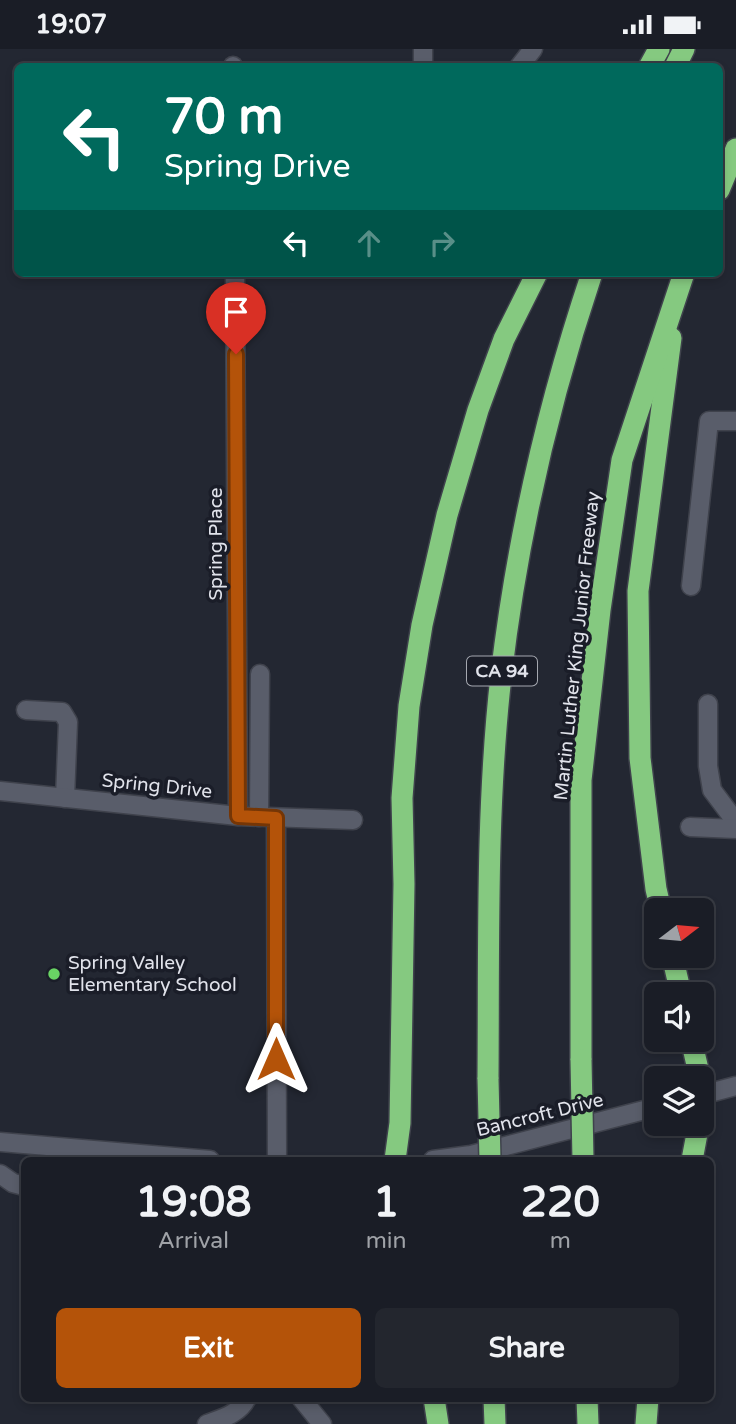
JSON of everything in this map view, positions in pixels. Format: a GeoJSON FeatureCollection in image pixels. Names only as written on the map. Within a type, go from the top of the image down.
{"type":"FeatureCollection","features":[{"type":"Feature","properties":{"kind":"highway"},"geometry":{"type":"LineString","coordinates":[[723,180],[736,149]]}},
{"type":"Feature","properties":{"kind":"highway"},"geometry":{"type":"LineString","coordinates":[[395,1157],[400,1123],[404,884],[402,798],[409,706],[422,625],[447,515],[470,436],[504,339],[535,277]]}},
{"type":"Feature","properties":{"kind":"highway","name":"CA 94"},"geometry":{"type":"LineString","coordinates":[[490,1157],[490,836],[501,676],[522,535],[543,437],[568,343],[591,277]]}},
{"type":"Feature","properties":{"kind":"highway"},"geometry":{"type":"LineString","coordinates":[[658,898],[640,758],[638,591],[680,283]]}},
{"type":"Feature","properties":{"kind":"highway","name":"Martin Luther King Junior Freeway"},"geometry":{"type":"LineString","coordinates":[[583,1157],[582,780],[600,610],[622,460],[680,283]]}},
{"type":"Feature","properties":{"kind":"highway"},"geometry":{"type":"LineString","coordinates":[[693,1157],[697,1136]]}},
{"type":"Feature","properties":{"kind":"highway"},"geometry":{"type":"LineString","coordinates":[[435,1402],[438,1424]]}},
{"type":"Feature","properties":{"kind":"highway"},"geometry":{"type":"LineString","coordinates":[[494,1402],[495,1424]]}},
{"type":"Feature","properties":{"kind":"highway"},"geometry":{"type":"LineString","coordinates":[[587,1402],[588,1424]]}},
{"type":"Feature","properties":{"kind":"highway"},"geometry":{"type":"LineString","coordinates":[[646,1424],[648,1402]]}},
{"type":"Feature","properties":{"kind":"street"},"geometry":{"type":"LineString","coordinates":[[522,63],[533,49]]}},
{"type":"Feature","properties":{"kind":"street","name":"Spring Place"},"geometry":{"type":"LineString","coordinates":[[235,277],[238,816]]}},
{"type":"Feature","properties":{"kind":"street"},"geometry":{"type":"LineString","coordinates":[[691,586],[709,421],[736,421]]}},
{"type":"Feature","properties":{"kind":"street"},"geometry":{"type":"LineString","coordinates":[[260,674],[277,1157]]}},
{"type":"Feature","properties":{"kind":"street"},"geometry":{"type":"LineString","coordinates":[[708,704],[708,767],[712,790],[736,822]]}},
{"type":"Feature","properties":{"kind":"street"},"geometry":{"type":"LineString","coordinates":[[26,710],[62,712],[66,716],[65,798]]}},
{"type":"Feature","properties":{"kind":"street","name":"Spring Drive"},"geometry":{"type":"LineString","coordinates":[[0,791],[238,816],[353,820]]}},
{"type":"Feature","properties":{"kind":"street"},"geometry":{"type":"LineString","coordinates":[[690,827],[736,829]]}},
{"type":"Feature","properties":{"kind":"street"},"geometry":{"type":"LineString","coordinates":[[714,1090],[736,1086]]}},
{"type":"Feature","properties":{"kind":"street","name":"Bancroft Drive"},"geometry":{"type":"LineString","coordinates":[[456,1157],[644,1110]]}},
{"type":"Feature","properties":{"kind":"street"},"geometry":{"type":"LineString","coordinates":[[0,1142],[169,1157]]}},
{"type":"Feature","properties":{"kind":"street"},"geometry":{"type":"LineString","coordinates":[[0,1174],[21,1185]]}},
{"type":"Feature","properties":{"kind":"street"},"geometry":{"type":"LineString","coordinates":[[207,1424],[230,1416],[245,1402]]}},
{"type":"Feature","properties":{"kind":"street"},"geometry":{"type":"LineString","coordinates":[[305,1402],[322,1424]]}},
{"type":"Feature","properties":{"kind":"place","name":"Spring Valley Elementary School"},"geometry":{"type":"Point","coordinates":[54,974]}},
{"type":"Feature","properties":{"kind":"route"},"geometry":{"type":"LineString","coordinates":[[236,354],[238,816],[276,818],[276,1059]]}}]}
